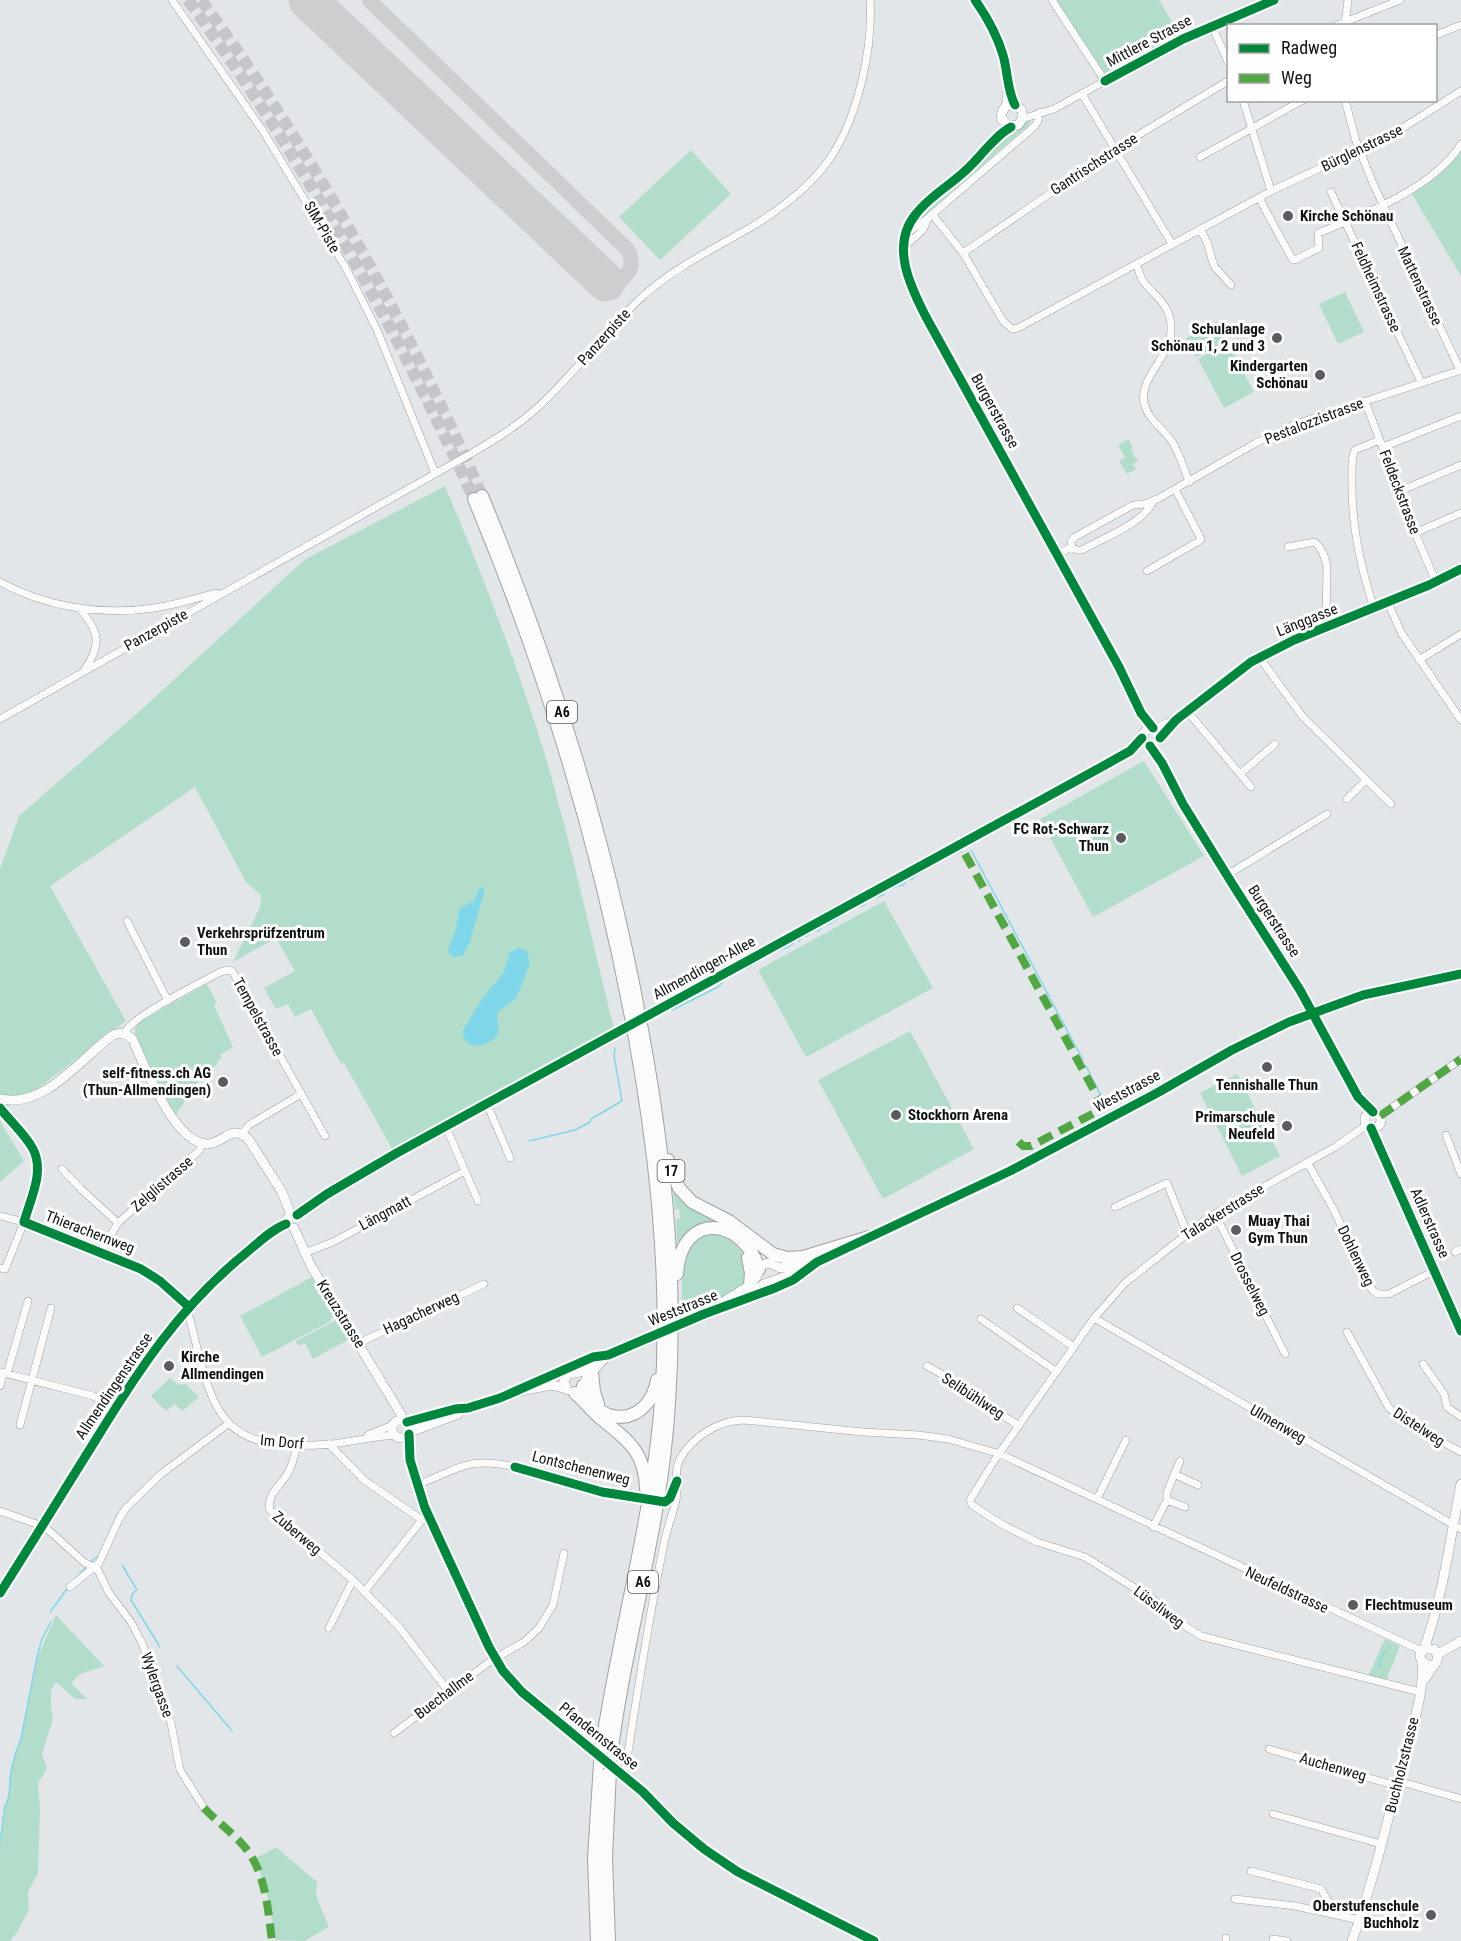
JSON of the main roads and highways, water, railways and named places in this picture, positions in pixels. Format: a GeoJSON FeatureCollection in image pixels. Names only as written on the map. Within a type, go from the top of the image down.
{"type":"FeatureCollection","features":[{"type":"Feature","properties":{"kind":"highway","name":"A6"},"geometry":{"type":"LineString","coordinates":[[597,1941],[594,1845],[614,1678],[640,1556],[656,1452],[668,1335],[662,1253],[653,1154],[634,1032],[615,938],[582,808],[549,698],[478,498],[544,658],[591,806],[628,956],[656,1115],[669,1230],[668,1425],[662,1477],[648,1558],[605,1761],[609,1941]]}},
{"type":"Feature","properties":{"kind":"highway","name":"17"},"geometry":{"type":"LineString","coordinates":[[656,1115],[670,1167],[679,1188],[692,1202],[732,1223],[745,1240]]}},
{"type":"Feature","properties":{"kind":"highway"},"geometry":{"type":"LineString","coordinates":[[577,1387],[597,1408],[613,1416],[632,1415],[641,1410],[651,1398],[656,1385],[658,1351],[668,1335],[677,1298],[677,1269],[680,1254],[685,1244],[696,1233],[711,1228],[727,1230],[773,1254],[792,1258],[814,1255],[869,1237]]}},
{"type":"Feature","properties":{"kind":"highway"},"geometry":{"type":"LineString","coordinates":[[745,1240],[766,1268]]}},
{"type":"Feature","properties":{"kind":"highway"},"geometry":{"type":"LineString","coordinates":[[745,1240],[750,1268],[750,1285]]}},
{"type":"Feature","properties":{"kind":"highway"},"geometry":{"type":"LineString","coordinates":[[592,1372],[596,1400],[613,1416]]}},
{"type":"Feature","properties":{"kind":"highway","name":"A6"},"geometry":{"type":"LineString","coordinates":[[577,1387],[592,1411],[626,1438],[641,1461],[646,1489],[640,1556]]}},
{"type":"Feature","properties":{"kind":"main road"},"geometry":{"type":"LineString","coordinates":[[975,0],[1000,44],[1016,110]]}},
{"type":"Feature","properties":{"kind":"main road","name":"Burgerstrasse"},"geometry":{"type":"LineString","coordinates":[[994,140],[1002,121],[1002,112],[1016,110],[1018,125],[1011,127],[994,140],[966,170],[918,212],[909,224],[903,248],[908,275],[920,304],[1119,667],[1183,804],[1313,1012],[1373,1121]]}},
{"type":"Feature","properties":{"kind":"main road"},"geometry":{"type":"LineString","coordinates":[[1002,121],[1011,127]]}},
{"type":"Feature","properties":{"kind":"main road","name":"Länggasse"},"geometry":{"type":"LineString","coordinates":[[1151,737],[1259,657],[1294,640],[1388,603],[1461,569]]}},
{"type":"Feature","properties":{"kind":"main road","name":"Allmendingen-Allee"},"geometry":{"type":"LineString","coordinates":[[292,1221],[355,1177],[1033,805],[1151,737]]}},
{"type":"Feature","properties":{"kind":"main road","name":"Weststrasse"},"geometry":{"type":"LineString","coordinates":[[543,1380],[577,1373],[608,1355],[704,1314],[741,1301],[766,1283],[805,1271],[817,1262],[1010,1171],[1232,1050],[1313,1012],[1375,991],[1461,974]]}},
{"type":"Feature","properties":{"kind":"main road","name":"Tempelstrasse"},"geometry":{"type":"LineString","coordinates":[[0,1099],[15,1101],[39,1094],[110,1037],[124,1034],[133,1040],[152,1085],[167,1110],[191,1137],[203,1143],[213,1143],[230,1134],[242,1134],[252,1143],[279,1188],[292,1221]]}},
{"type":"Feature","properties":{"kind":"main road","name":"Adlerstrasse"},"geometry":{"type":"LineString","coordinates":[[1373,1121],[1380,1145],[1461,1331]]}},
{"type":"Feature","properties":{"kind":"main road","name":"Kreuzstrasse"},"geometry":{"type":"LineString","coordinates":[[292,1221],[304,1253],[407,1427]]}},
{"type":"Feature","properties":{"kind":"main road","name":"Allmendingenstrasse"},"geometry":{"type":"LineString","coordinates":[[1,1590],[115,1409],[153,1352],[187,1308],[222,1272],[272,1232],[292,1221]]}},
{"type":"Feature","properties":{"kind":"main road","name":"Weststrasse"},"geometry":{"type":"LineString","coordinates":[[704,1314],[750,1285],[766,1268],[817,1262]]}},
{"type":"Feature","properties":{"kind":"main road"},"geometry":{"type":"LineString","coordinates":[[766,1283],[761,1280],[766,1268],[778,1274],[776,1280]]}},
{"type":"Feature","properties":{"kind":"main road"},"geometry":{"type":"LineString","coordinates":[[741,1301],[775,1288],[805,1271]]}},
{"type":"Feature","properties":{"kind":"main road","name":"Weststrasse"},"geometry":{"type":"LineString","coordinates":[[515,1392],[551,1385],[577,1387],[608,1355]]}},
{"type":"Feature","properties":{"kind":"main road","name":"Weststrasse"},"geometry":{"type":"LineString","coordinates":[[407,1427],[457,1415],[468,1408],[515,1392],[593,1357],[608,1355]]}},
{"type":"Feature","properties":{"kind":"main road"},"geometry":{"type":"LineString","coordinates":[[566,1375],[564,1381],[577,1387],[582,1377],[577,1373]]}},
{"type":"Feature","properties":{"kind":"main road","name":"Kreuzstrasse"},"geometry":{"type":"LineString","coordinates":[[391,1400],[394,1424]]}},
{"type":"Feature","properties":{"kind":"main road"},"geometry":{"type":"LineString","coordinates":[[398,1421],[407,1427],[404,1437],[397,1436],[393,1431],[394,1424],[398,1421]]}},
{"type":"Feature","properties":{"kind":"main road","name":"Pfandernstrasse"},"geometry":{"type":"LineString","coordinates":[[407,1427],[410,1460],[425,1519],[495,1659],[513,1683],[622,1775],[683,1832],[721,1862],[874,1941]]}},
{"type":"Feature","properties":{"kind":"main road","name":"Pfandernstrasse"},"geometry":{"type":"LineString","coordinates":[[397,1436],[410,1460]]}},
{"type":"Feature","properties":{"kind":"main road"},"geometry":{"type":"LineString","coordinates":[[1461,1484],[1457,1527],[1431,1632],[1430,1651],[1461,1641]]}},
{"type":"Feature","properties":{"kind":"main road","name":"Buchholzstrasse"},"geometry":{"type":"LineString","coordinates":[[1352,1941],[1381,1844],[1420,1688],[1422,1662],[1420,1657],[1430,1651],[1437,1661],[1420,1688]]}},
{"type":"Feature","properties":{"kind":"main road"},"geometry":{"type":"LineString","coordinates":[[1422,1662],[1433,1665]]}},
{"type":"Feature","properties":{"kind":"water"},"geometry":{"type":"Polygon","coordinates":[[[480,887],[485,889],[469,944],[463,955],[454,957],[448,950],[456,929],[459,911],[474,901],[480,887]]]}},
{"type":"Feature","properties":{"kind":"water"},"geometry":{"type":"Polygon","coordinates":[[[518,948],[526,950],[530,962],[517,996],[497,1013],[499,1031],[495,1038],[484,1044],[472,1045],[464,1037],[463,1030],[503,972],[509,953],[518,948]]]}},
{"type":"Feature","properties":{"kind":"waterway"},"geometry":{"type":"LineString","coordinates":[[971,850],[1083,1060]]}},
{"type":"Feature","properties":{"kind":"waterway"},"geometry":{"type":"LineString","coordinates":[[746,969],[774,952],[791,945],[796,940],[799,941],[814,930],[818,931],[825,924],[829,924],[852,909],[864,905],[868,900],[903,885],[907,880],[962,851]]}},
{"type":"Feature","properties":{"kind":"waterway"},"geometry":{"type":"LineString","coordinates":[[672,1010],[722,983]]}},
{"type":"Feature","properties":{"kind":"waterway"},"geometry":{"type":"LineString","coordinates":[[529,1141],[575,1130],[622,1101],[614,1056],[615,1048]]}},
{"type":"Feature","properties":{"kind":"waterway"},"geometry":{"type":"LineString","coordinates":[[1086,1066],[1103,1100]]}},
{"type":"Feature","properties":{"kind":"waterway"},"geometry":{"type":"LineString","coordinates":[[113,1525],[117,1515]]}},
{"type":"Feature","properties":{"kind":"waterway"},"geometry":{"type":"LineString","coordinates":[[90,1562],[98,1556]]}},
{"type":"Feature","properties":{"kind":"waterway"},"geometry":{"type":"LineString","coordinates":[[122,1565],[137,1590],[133,1593],[131,1600],[160,1647]]}},
{"type":"Feature","properties":{"kind":"waterway"},"geometry":{"type":"LineString","coordinates":[[76,1578],[86,1567]]}},
{"type":"Feature","properties":{"kind":"waterway"},"geometry":{"type":"LineString","coordinates":[[50,1612],[67,1589]]}},
{"type":"Feature","properties":{"kind":"waterway"},"geometry":{"type":"LineString","coordinates":[[0,1843],[5,1806],[9,1795],[10,1776],[21,1739],[37,1657],[42,1639],[51,1622]]}},
{"type":"Feature","properties":{"kind":"waterway"},"geometry":{"type":"LineString","coordinates":[[1380,1667],[1379,1662],[1384,1653]]}},
{"type":"Feature","properties":{"kind":"waterway"},"geometry":{"type":"LineString","coordinates":[[177,1666],[232,1731]]}},
{"type":"Feature","properties":{"kind":"tunnel"},"geometry":{"type":"LineString","coordinates":[[188,0],[270,119],[344,242],[412,369],[474,499]]}},
{"type":"Feature","properties":{"kind":"tunnel"},"geometry":{"type":"LineString","coordinates":[[201,0],[242,58],[320,178],[422,366],[482,496]]}},
{"type":"Feature","properties":{"kind":"place","name":"Kirche Schönau"},"geometry":{"type":"Point","coordinates":[1288,216]}},
{"type":"Feature","properties":{"kind":"place","name":"Schulanlage Schönau 1, 2 und 3"},"geometry":{"type":"Point","coordinates":[1277,338]}},
{"type":"Feature","properties":{"kind":"place","name":"Kindergarten Schönau"},"geometry":{"type":"Point","coordinates":[1320,375]}},
{"type":"Feature","properties":{"kind":"place","name":"FC Rot-Schwarz Thun"},"geometry":{"type":"Point","coordinates":[1121,838]}},
{"type":"Feature","properties":{"kind":"place","name":"Verkehrsprüfzentrum Thun"},"geometry":{"type":"Point","coordinates":[185,942]}},
{"type":"Feature","properties":{"kind":"place","name":"Tennishalle Thun"},"geometry":{"type":"Point","coordinates":[1267,1067]}},
{"type":"Feature","properties":{"kind":"place","name":"self-fitness.ch AG (Thun-Allmendingen)"},"geometry":{"type":"Point","coordinates":[223,1082]}},
{"type":"Feature","properties":{"kind":"place","name":"Stockhorn Arena"},"geometry":{"type":"Point","coordinates":[896,1115]}},
{"type":"Feature","properties":{"kind":"place","name":"Primarschule Neufeld"},"geometry":{"type":"Point","coordinates":[1287,1126]}},
{"type":"Feature","properties":{"kind":"place","name":"Muay Thai Gym Thun"},"geometry":{"type":"Point","coordinates":[1236,1230]}},
{"type":"Feature","properties":{"kind":"place","name":"Kirche Allmendingen"},"geometry":{"type":"Point","coordinates":[169,1366]}},
{"type":"Feature","properties":{"kind":"place","name":"Flechtmuseum"},"geometry":{"type":"Point","coordinates":[1353,1605]}},
{"type":"Feature","properties":{"kind":"place","name":"Oberstufenschule Buchholz"},"geometry":{"type":"Point","coordinates":[1431,1915]}}]}
